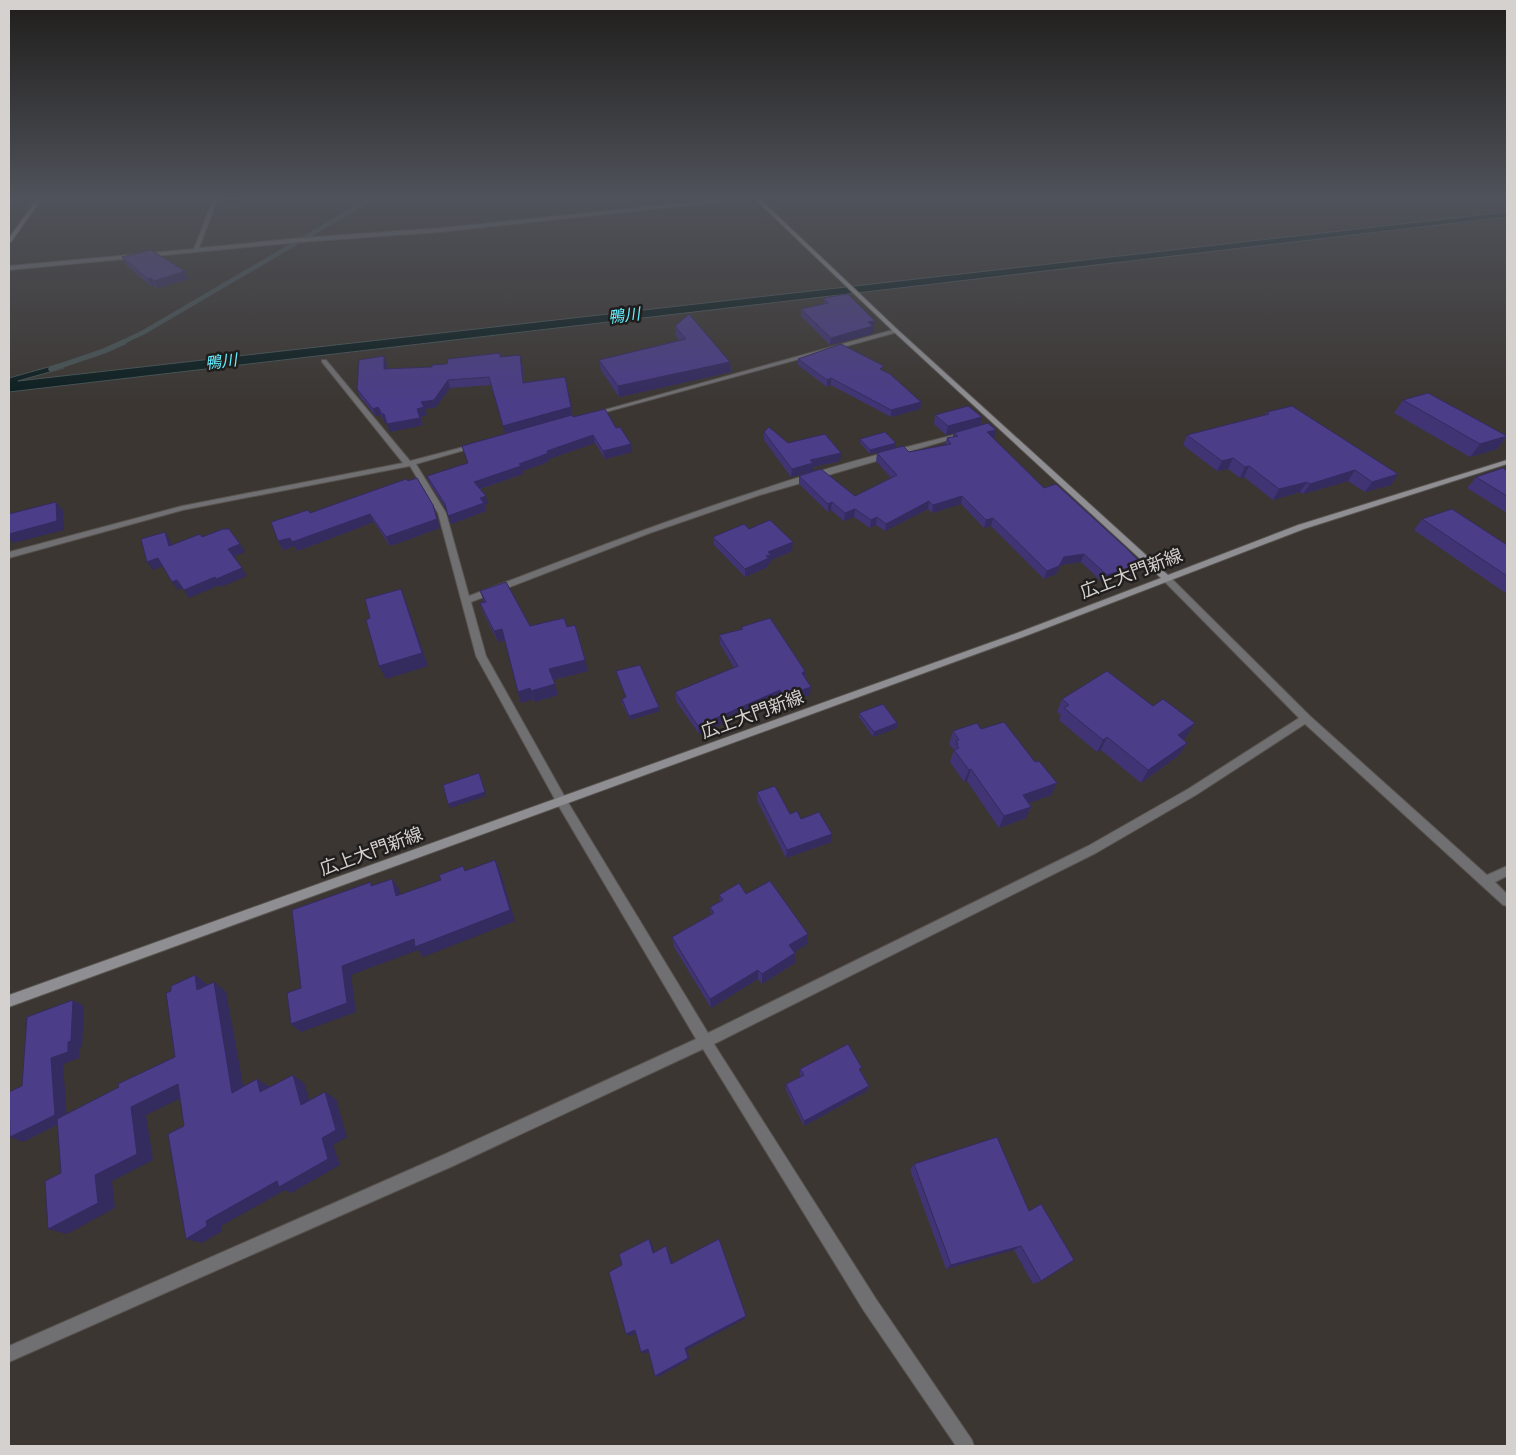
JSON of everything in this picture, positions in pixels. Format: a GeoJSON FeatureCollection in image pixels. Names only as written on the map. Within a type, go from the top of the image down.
{"type":"FeatureCollection","features":[{"type":"Feature","properties":{"kind":"main road"},"geometry":{"type":"LineString","coordinates":[[830,267],[993,426],[1166,578]]}},
{"type":"Feature","properties":{"kind":"main road","name":"広上大門新線"},"geometry":{"type":"LineString","coordinates":[[9,1001],[1010,639],[1301,526],[1507,462]]}},
{"type":"Feature","properties":{"kind":"street"},"geometry":{"type":"LineString","coordinates":[[583,416],[896,331]]}},
{"type":"Feature","properties":{"kind":"street"},"geometry":{"type":"LineString","coordinates":[[324,361],[410,463],[442,513],[482,656],[562,802],[705,1041],[870,1305],[966,1446]]}},
{"type":"Feature","properties":{"kind":"street"},"geometry":{"type":"LineString","coordinates":[[466,600],[611,545],[766,490],[809,476],[964,434]]}},
{"type":"Feature","properties":{"kind":"street"},"geometry":{"type":"LineString","coordinates":[[9,555],[182,508],[410,463],[478,445]]}},
{"type":"Feature","properties":{"kind":"street"},"geometry":{"type":"LineString","coordinates":[[1166,578],[1306,719],[1507,901]]}},
{"type":"Feature","properties":{"kind":"street"},"geometry":{"type":"LineString","coordinates":[[9,1354],[352,1204],[705,1041],[821,985],[1118,835],[1222,776],[1306,719]]}},
{"type":"Feature","properties":{"kind":"street"},"geometry":{"type":"LineString","coordinates":[[1486,882],[1507,871]]}},
{"type":"Feature","properties":{"kind":"water","name":"鴨川"},"geometry":{"type":"Polygon","coordinates":[[[1023,267],[1080,267],[9,392],[9,378],[59,364],[64,368],[18,381],[1023,267]]]}},
{"type":"Feature","properties":{"kind":"building"},"geometry":{"type":"Polygon","coordinates":[[[134,267],[178,267],[185,271],[154,281],[151,278],[148,279],[134,267]]]}},
{"type":"Feature","properties":{"kind":"building"},"geometry":{"type":"Polygon","coordinates":[[[848,294],[875,321],[868,322],[873,326],[831,338],[801,309],[828,303],[824,298],[848,294]]]}},
{"type":"Feature","properties":{"kind":"building"},"geometry":{"type":"Polygon","coordinates":[[[689,314],[730,362],[618,386],[599,360],[686,339],[675,326],[689,314]]]}},
{"type":"Feature","properties":{"kind":"building"},"geometry":{"type":"Polygon","coordinates":[[[841,344],[884,366],[880,369],[890,374],[921,402],[891,410],[831,378],[827,380],[798,359],[841,344]]]}},
{"type":"Feature","properties":{"kind":"building"},"geometry":{"type":"Polygon","coordinates":[[[500,353],[500,357],[520,355],[523,383],[565,377],[571,407],[503,426],[489,377],[448,380],[434,400],[421,402],[424,407],[417,409],[420,418],[387,424],[384,414],[382,414],[378,407],[373,409],[357,389],[359,360],[384,356],[384,369],[432,367],[432,365],[447,364],[448,359],[500,353]]]}},
{"type":"Feature","properties":{"kind":"building"},"geometry":{"type":"Polygon","coordinates":[[[1428,393],[1507,436],[1480,444],[1403,400],[1428,393]]]}},
{"type":"Feature","properties":{"kind":"building"},"geometry":{"type":"Polygon","coordinates":[[[968,406],[982,417],[948,426],[935,415],[968,406]]]}},
{"type":"Feature","properties":{"kind":"building"},"geometry":{"type":"Polygon","coordinates":[[[1292,406],[1398,474],[1372,482],[1355,470],[1310,484],[1307,482],[1279,489],[1249,466],[1245,467],[1233,458],[1222,461],[1187,435],[1269,414],[1267,412],[1292,406]]]}},
{"type":"Feature","properties":{"kind":"building"},"geometry":{"type":"Polygon","coordinates":[[[605,409],[616,428],[620,427],[631,444],[603,451],[593,435],[547,451],[548,453],[519,464],[521,466],[474,482],[486,496],[480,498],[484,503],[448,516],[445,504],[427,476],[468,463],[462,446],[572,415],[573,417],[605,409]]]}},
{"type":"Feature","properties":{"kind":"building"},"geometry":{"type":"Polygon","coordinates":[[[988,423],[996,430],[987,432],[1044,488],[1056,484],[1124,546],[1138,560],[1135,561],[1140,565],[1107,575],[1084,554],[1064,557],[1059,566],[1047,571],[993,518],[986,520],[962,496],[933,505],[929,501],[886,524],[877,517],[871,520],[855,509],[845,513],[832,502],[828,504],[799,476],[821,469],[855,496],[897,475],[877,453],[903,446],[909,452],[951,444],[947,438],[958,436],[954,433],[988,423]]]}},
{"type":"Feature","properties":{"kind":"building"},"geometry":{"type":"Polygon","coordinates":[[[769,427],[788,443],[825,434],[841,453],[810,460],[813,463],[792,469],[764,432],[769,427]]]}},
{"type":"Feature","properties":{"kind":"building"},"geometry":{"type":"Polygon","coordinates":[[[885,432],[896,443],[870,450],[860,439],[885,432]]]}},
{"type":"Feature","properties":{"kind":"building"},"geometry":{"type":"Polygon","coordinates":[[[1503,468],[1507,471],[1507,496],[1476,477],[1503,468]]]}},
{"type":"Feature","properties":{"kind":"building"},"geometry":{"type":"Polygon","coordinates":[[[417,478],[433,505],[437,519],[386,537],[370,514],[292,542],[290,538],[278,541],[271,522],[308,510],[310,513],[406,479],[408,481],[417,478]]]}},
{"type":"Feature","properties":{"kind":"building"},"geometry":{"type":"Polygon","coordinates":[[[56,502],[57,521],[9,534],[9,514],[56,502]]]}},
{"type":"Feature","properties":{"kind":"building"},"geometry":{"type":"Polygon","coordinates":[[[1452,509],[1507,545],[1507,576],[1422,519],[1452,509]]]}},
{"type":"Feature","properties":{"kind":"building"},"geometry":{"type":"Polygon","coordinates":[[[770,520],[793,542],[768,552],[771,555],[766,556],[769,558],[745,569],[713,537],[744,524],[749,529],[770,520]]]}},
{"type":"Feature","properties":{"kind":"building"},"geometry":{"type":"Polygon","coordinates":[[[223,529],[229,529],[240,544],[228,549],[242,568],[184,590],[177,580],[172,582],[158,558],[147,562],[141,539],[165,532],[169,546],[200,534],[202,537],[223,529]]]}},
{"type":"Feature","properties":{"kind":"building"},"geometry":{"type":"Polygon","coordinates":[[[506,582],[530,626],[564,618],[567,627],[575,625],[585,660],[549,669],[555,684],[531,691],[530,688],[518,692],[502,629],[494,631],[480,603],[486,602],[480,591],[506,582]]]}},
{"type":"Feature","properties":{"kind":"building"},"geometry":{"type":"Polygon","coordinates":[[[401,589],[422,653],[379,666],[366,620],[370,618],[365,599],[401,589]]]}},
{"type":"Feature","properties":{"kind":"building"},"geometry":{"type":"Polygon","coordinates":[[[770,618],[805,671],[802,673],[811,687],[783,696],[780,690],[698,726],[675,692],[738,666],[719,635],[743,629],[741,627],[770,618]]]}},
{"type":"Feature","properties":{"kind":"building"},"geometry":{"type":"Polygon","coordinates":[[[640,665],[659,707],[629,716],[622,699],[626,697],[616,671],[640,665]]]}},
{"type":"Feature","properties":{"kind":"building"},"geometry":{"type":"Polygon","coordinates":[[[1107,671],[1153,706],[1163,699],[1195,723],[1178,735],[1187,743],[1148,770],[1107,737],[1103,740],[1064,708],[1069,705],[1062,699],[1107,671]]]}},
{"type":"Feature","properties":{"kind":"building"},"geometry":{"type":"Polygon","coordinates":[[[883,704],[897,723],[874,732],[859,713],[883,704]]]}},
{"type":"Feature","properties":{"kind":"building"},"geometry":{"type":"Polygon","coordinates":[[[1004,722],[1035,762],[1039,761],[1057,783],[1023,795],[1031,807],[1004,816],[971,769],[969,770],[954,750],[959,748],[956,741],[959,740],[953,731],[977,723],[981,729],[1004,722]]]}},
{"type":"Feature","properties":{"kind":"building"},"geometry":{"type":"Polygon","coordinates":[[[479,773],[485,792],[448,804],[443,785],[479,773]]]}},
{"type":"Feature","properties":{"kind":"building"},"geometry":{"type":"Polygon","coordinates":[[[775,786],[790,814],[797,811],[801,819],[819,812],[832,834],[787,850],[757,792],[775,786]]]}},
{"type":"Feature","properties":{"kind":"building"},"geometry":{"type":"Polygon","coordinates":[[[495,860],[510,910],[415,947],[414,939],[342,966],[347,1003],[291,1024],[287,993],[301,988],[292,910],[371,882],[371,886],[392,879],[396,896],[441,880],[439,875],[463,866],[465,871],[495,860]]]}},
{"type":"Feature","properties":{"kind":"building"},"geometry":{"type":"Polygon","coordinates":[[[770,881],[808,934],[789,945],[795,953],[762,974],[758,970],[710,999],[672,937],[714,913],[710,907],[723,900],[719,895],[739,883],[746,894],[770,881]]]}},
{"type":"Feature","properties":{"kind":"building"},"geometry":{"type":"Polygon","coordinates":[[[195,975],[197,990],[214,982],[232,1093],[257,1079],[260,1092],[293,1075],[301,1105],[325,1092],[336,1130],[322,1138],[328,1159],[279,1187],[277,1181],[206,1221],[207,1226],[186,1239],[168,1134],[184,1126],[178,1084],[131,1107],[137,1154],[95,1175],[98,1203],[48,1229],[45,1181],[61,1173],[57,1119],[119,1087],[118,1084],[175,1057],[166,993],[171,991],[171,986],[195,975]]]}},
{"type":"Feature","properties":{"kind":"building"},"geometry":{"type":"Polygon","coordinates":[[[73,1000],[71,1041],[68,1042],[68,1052],[51,1058],[55,1115],[10,1137],[9,1092],[22,1086],[27,1017],[73,1000]]]}},
{"type":"Feature","properties":{"kind":"building"},"geometry":{"type":"Polygon","coordinates":[[[848,1044],[862,1068],[859,1069],[869,1086],[804,1121],[786,1084],[804,1075],[800,1069],[848,1044]]]}},
{"type":"Feature","properties":{"kind":"building"},"geometry":{"type":"Polygon","coordinates":[[[997,1137],[1029,1211],[1041,1204],[1074,1260],[1041,1281],[1021,1246],[951,1265],[914,1164],[997,1137]]]}},
{"type":"Feature","properties":{"kind":"building"},"geometry":{"type":"Polygon","coordinates":[[[649,1239],[653,1253],[666,1246],[671,1264],[719,1239],[746,1316],[685,1348],[688,1358],[655,1376],[648,1349],[641,1352],[635,1330],[626,1334],[609,1272],[622,1265],[619,1254],[649,1239]]]}},
{"type":"Feature","properties":{"kind":"waterway"},"geometry":{"type":"LineString","coordinates":[[121,343],[144,332],[255,267]]}},
{"type":"Feature","properties":{"kind":"waterway"},"geometry":{"type":"LineString","coordinates":[[51,369],[104,351],[124,342]]}}]}
